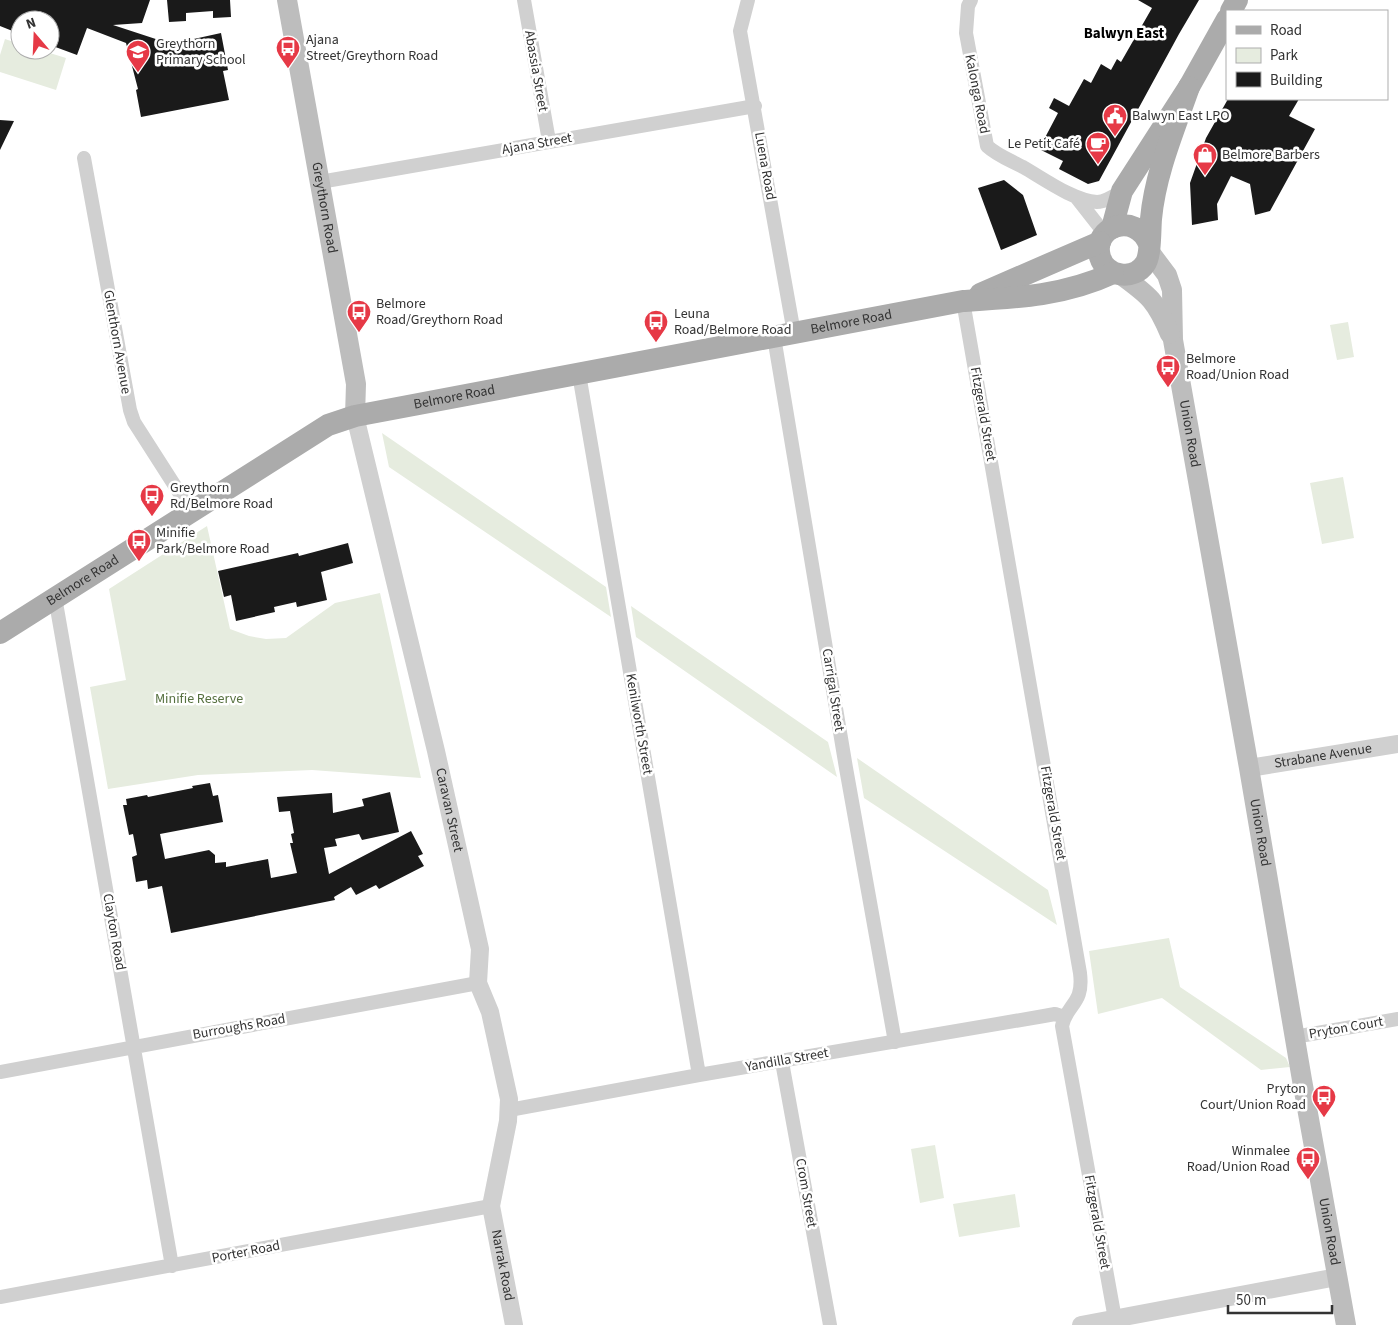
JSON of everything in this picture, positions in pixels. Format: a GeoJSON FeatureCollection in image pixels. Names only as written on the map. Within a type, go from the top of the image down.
{"type":"FeatureCollection","features":[{"type":"Feature","properties":{"kind":"main road","name":"Greythorn Road"},"geometry":{"type":"LineString","coordinates":[[287,0],[356,384],[355,416]]}},
{"type":"Feature","properties":{"kind":"main road","name":"Belmore Road"},"geometry":{"type":"LineString","coordinates":[[1117,274],[1106,267],[1101,260],[1099,251],[1122,192],[1189,87],[1226,20]]}},
{"type":"Feature","properties":{"kind":"main road","name":"Belmore Road"},"geometry":{"type":"LineString","coordinates":[[0,633],[191,510],[239,482],[328,425],[355,416],[963,301],[1033,296],[1078,287],[1117,274],[1135,273],[1141,269],[1148,258],[1153,204],[1168,147],[1189,87]]}},
{"type":"Feature","properties":{"kind":"main road","name":"Belmore Road"},"geometry":{"type":"LineString","coordinates":[[963,301],[1106,235],[1123,225],[1134,227],[1144,234],[1149,248]]}},
{"type":"Feature","properties":{"kind":"main road","name":"Union Road"},"geometry":{"type":"LineString","coordinates":[[1149,248],[1167,275],[1172,290],[1173,340],[1346,1325]]}},
{"type":"Feature","properties":{"kind":"main road","name":"Union Road"},"geometry":{"type":"LineString","coordinates":[[1117,274],[1146,292],[1155,303],[1173,340]]}},
{"type":"Feature","properties":{"kind":"street","name":"Abassia Street"},"geometry":{"type":"LineString","coordinates":[[524,0],[549,142]]}},
{"type":"Feature","properties":{"kind":"street","name":"Luena Road"},"geometry":{"type":"LineString","coordinates":[[748,0],[740,31],[755,106],[784,335]]}},
{"type":"Feature","properties":{"kind":"street","name":"Kalonga Road"},"geometry":{"type":"LineString","coordinates":[[971,0],[968,6],[966,33],[987,146],[998,155],[1076,197],[1099,202],[1122,192]]}},
{"type":"Feature","properties":{"kind":"street","name":"Ajana Street"},"geometry":{"type":"LineString","coordinates":[[320,182],[755,106]]}},
{"type":"Feature","properties":{"kind":"street","name":"Glenthorn Avenue"},"geometry":{"type":"LineString","coordinates":[[84,158],[130,410],[134,422],[191,510]]}},
{"type":"Feature","properties":{"kind":"street","name":"Kalonga Road"},"geometry":{"type":"LineString","coordinates":[[1076,197],[1106,235]]}},
{"type":"Feature","properties":{"kind":"street","name":"Fitzgerald Street"},"geometry":{"type":"LineString","coordinates":[[963,301],[1082,986],[1078,997],[1064,1017],[1062,1026],[1115,1319]]}},
{"type":"Feature","properties":{"kind":"street","name":"Carrigal Street"},"geometry":{"type":"LineString","coordinates":[[784,335],[895,1042]]}},
{"type":"Feature","properties":{"kind":"street","name":"Kenilworth Street"},"geometry":{"type":"LineString","coordinates":[[579,374],[699,1075]]}},
{"type":"Feature","properties":{"kind":"street","name":"Caravan Street"},"geometry":{"type":"LineString","coordinates":[[355,416],[434,741],[480,949],[478,983],[490,1012],[509,1099],[509,1110],[491,1206]]}},
{"type":"Feature","properties":{"kind":"street","name":"Clayton Road"},"geometry":{"type":"LineString","coordinates":[[55,597],[172,1266]]}},
{"type":"Feature","properties":{"kind":"street","name":"Strabane Avenue"},"geometry":{"type":"LineString","coordinates":[[1249,768],[1398,744]]}},
{"type":"Feature","properties":{"kind":"street","name":"Burroughs Road"},"geometry":{"type":"LineString","coordinates":[[0,1072],[478,983]]}},
{"type":"Feature","properties":{"kind":"street","name":"Yandilla Street"},"geometry":{"type":"LineString","coordinates":[[509,1110],[699,1075],[1055,1014],[1064,1017]]}},
{"type":"Feature","properties":{"kind":"street","name":"Pryton Court"},"geometry":{"type":"LineString","coordinates":[[1294,1037],[1398,1019]]}},
{"type":"Feature","properties":{"kind":"street","name":"Crom Street"},"geometry":{"type":"LineString","coordinates":[[782,1062],[830,1325]]}},
{"type":"Feature","properties":{"kind":"street","name":"Porter Road"},"geometry":{"type":"LineString","coordinates":[[0,1297],[491,1206]]}},
{"type":"Feature","properties":{"kind":"street","name":"Narrak Road"},"geometry":{"type":"LineString","coordinates":[[491,1206],[514,1325]]}},
{"type":"Feature","properties":{"kind":"street"},"geometry":{"type":"LineString","coordinates":[[1091,1324],[1337,1277]]}},
{"type":"Feature","properties":{"kind":"green space"},"geometry":{"type":"Polygon","coordinates":[[[5,39],[10,41],[10,60],[60,60],[60,56],[66,58],[56,90],[0,72],[0,55],[5,39]]]}},
{"type":"Feature","properties":{"kind":"green space"},"geometry":{"type":"Polygon","coordinates":[[[1348,322],[1354,357],[1337,360],[1330,325],[1348,322]]]}},
{"type":"Feature","properties":{"kind":"green space"},"geometry":{"type":"Polygon","coordinates":[[[382,433],[606,587],[611,617],[389,467],[382,433]]]}},
{"type":"Feature","properties":{"kind":"green space"},"geometry":{"type":"Polygon","coordinates":[[[1343,477],[1354,538],[1322,544],[1310,483],[1343,477]]]}},
{"type":"Feature","properties":{"kind":"green space","name":"Minifie Reserve"},"geometry":{"type":"Polygon","coordinates":[[[207,526],[230,629],[249,636],[266,639],[286,638],[335,603],[380,593],[421,778],[312,770],[198,775],[108,789],[90,687],[126,680],[109,589],[207,526]]]}},
{"type":"Feature","properties":{"kind":"green space"},"geometry":{"type":"Polygon","coordinates":[[[631,606],[828,742],[837,777],[636,637],[631,606]]]}},
{"type":"Feature","properties":{"kind":"green space"},"geometry":{"type":"Polygon","coordinates":[[[857,758],[1048,890],[1057,925],[864,798],[857,758]]]}},
{"type":"Feature","properties":{"kind":"green space"},"geometry":{"type":"Polygon","coordinates":[[[1169,938],[1180,987],[1286,1058],[1290,1067],[1261,1070],[1162,998],[1098,1014],[1089,951],[1169,938]]]}},
{"type":"Feature","properties":{"kind":"green space"},"geometry":{"type":"Polygon","coordinates":[[[935,1145],[944,1198],[920,1203],[911,1149],[935,1145]]]}},
{"type":"Feature","properties":{"kind":"green space"},"geometry":{"type":"Polygon","coordinates":[[[1015,1194],[1020,1227],[959,1237],[953,1204],[1015,1194]]]}},
{"type":"Feature","properties":{"kind":"building"},"geometry":{"type":"Polygon","coordinates":[[[0,0],[150,0],[142,23],[113,25],[171,44],[221,33],[228,70],[223,71],[229,100],[141,117],[136,90],[138,89],[126,43],[87,28],[77,55],[60,49],[60,10],[10,10],[10,30],[0,26],[0,0]]]}},
{"type":"Feature","properties":{"kind":"building"},"geometry":{"type":"Polygon","coordinates":[[[167,0],[230,0],[231,17],[213,18],[213,11],[186,13],[186,21],[169,22],[167,0]]]}},
{"type":"Feature","properties":{"kind":"building"},"geometry":{"type":"Polygon","coordinates":[[[1138,0],[1199,0],[1099,181],[1088,184],[1059,169],[1063,161],[1039,149],[1058,113],[1049,108],[1054,98],[1069,106],[1084,79],[1091,83],[1101,64],[1111,70],[1117,59],[1121,62],[1152,8],[1138,0]]]}},
{"type":"Feature","properties":{"kind":"building"},"geometry":{"type":"Polygon","coordinates":[[[1227,100],[1298,100],[1289,116],[1315,129],[1270,211],[1255,215],[1250,184],[1231,176],[1217,204],[1218,220],[1192,225],[1190,183],[1206,138],[1227,100]]]}},
{"type":"Feature","properties":{"kind":"building"},"geometry":{"type":"Polygon","coordinates":[[[0,120],[14,121],[0,150],[0,120]]]}},
{"type":"Feature","properties":{"kind":"building"},"geometry":{"type":"Polygon","coordinates":[[[1004,180],[1023,195],[1037,235],[1001,250],[978,188],[1004,180]]]}},
{"type":"Feature","properties":{"kind":"building"},"geometry":{"type":"Polygon","coordinates":[[[348,543],[353,563],[321,572],[327,600],[297,607],[296,602],[274,607],[275,612],[236,621],[231,595],[224,597],[218,571],[298,553],[299,556],[348,543]]]}},
{"type":"Feature","properties":{"kind":"building"},"geometry":{"type":"Polygon","coordinates":[[[210,783],[213,796],[218,795],[223,822],[160,834],[165,859],[209,850],[215,855],[215,863],[226,862],[226,867],[268,859],[271,878],[297,873],[290,843],[293,843],[291,834],[294,833],[290,811],[279,812],[277,797],[332,793],[333,813],[364,806],[362,799],[390,792],[399,832],[362,840],[359,834],[335,839],[337,846],[324,848],[329,874],[411,831],[423,854],[418,856],[424,866],[379,889],[376,885],[356,895],[351,887],[334,897],[335,900],[171,933],[162,886],[148,889],[147,880],[136,882],[132,857],[137,855],[133,834],[129,835],[123,805],[127,805],[126,799],[147,795],[148,797],[210,783]]]}},
{"type":"Feature","properties":{"kind":"place","name":"Ajana Street/Greythorn Road"},"geometry":{"type":"Point","coordinates":[288,69]}},
{"type":"Feature","properties":{"kind":"place","name":"Greythorn Primary School"},"geometry":{"type":"Point","coordinates":[138,73]}},
{"type":"Feature","properties":{"kind":"place","name":"Balwyn East LPO"},"geometry":{"type":"Point","coordinates":[1115,137]}},
{"type":"Feature","properties":{"kind":"place","name":"Le Petit Café"},"geometry":{"type":"Point","coordinates":[1098,165]}},
{"type":"Feature","properties":{"kind":"place","name":"Belmore Barbers"},"geometry":{"type":"Point","coordinates":[1205,176]}},
{"type":"Feature","properties":{"kind":"place","name":"Belmore Road/Greythorn Road"},"geometry":{"type":"Point","coordinates":[359,333]}},
{"type":"Feature","properties":{"kind":"place","name":"Leuna Road/Belmore Road"},"geometry":{"type":"Point","coordinates":[656,343]}},
{"type":"Feature","properties":{"kind":"place","name":"Belmore Road/Union Road"},"geometry":{"type":"Point","coordinates":[1168,388]}},
{"type":"Feature","properties":{"kind":"place","name":"Greythorn Rd/Belmore Road"},"geometry":{"type":"Point","coordinates":[152,517]}},
{"type":"Feature","properties":{"kind":"place","name":"Minifie Park/Belmore Road"},"geometry":{"type":"Point","coordinates":[139,562]}},
{"type":"Feature","properties":{"kind":"place","name":"Pryton Court/Union Road"},"geometry":{"type":"Point","coordinates":[1324,1118]}},
{"type":"Feature","properties":{"kind":"place","name":"Winmalee Road/Union Road"},"geometry":{"type":"Point","coordinates":[1308,1180]}},
{"type":"Feature","properties":{"kind":"district","name":"Balwyn East"},"geometry":{"type":"Point","coordinates":[1124,33]}}]}
